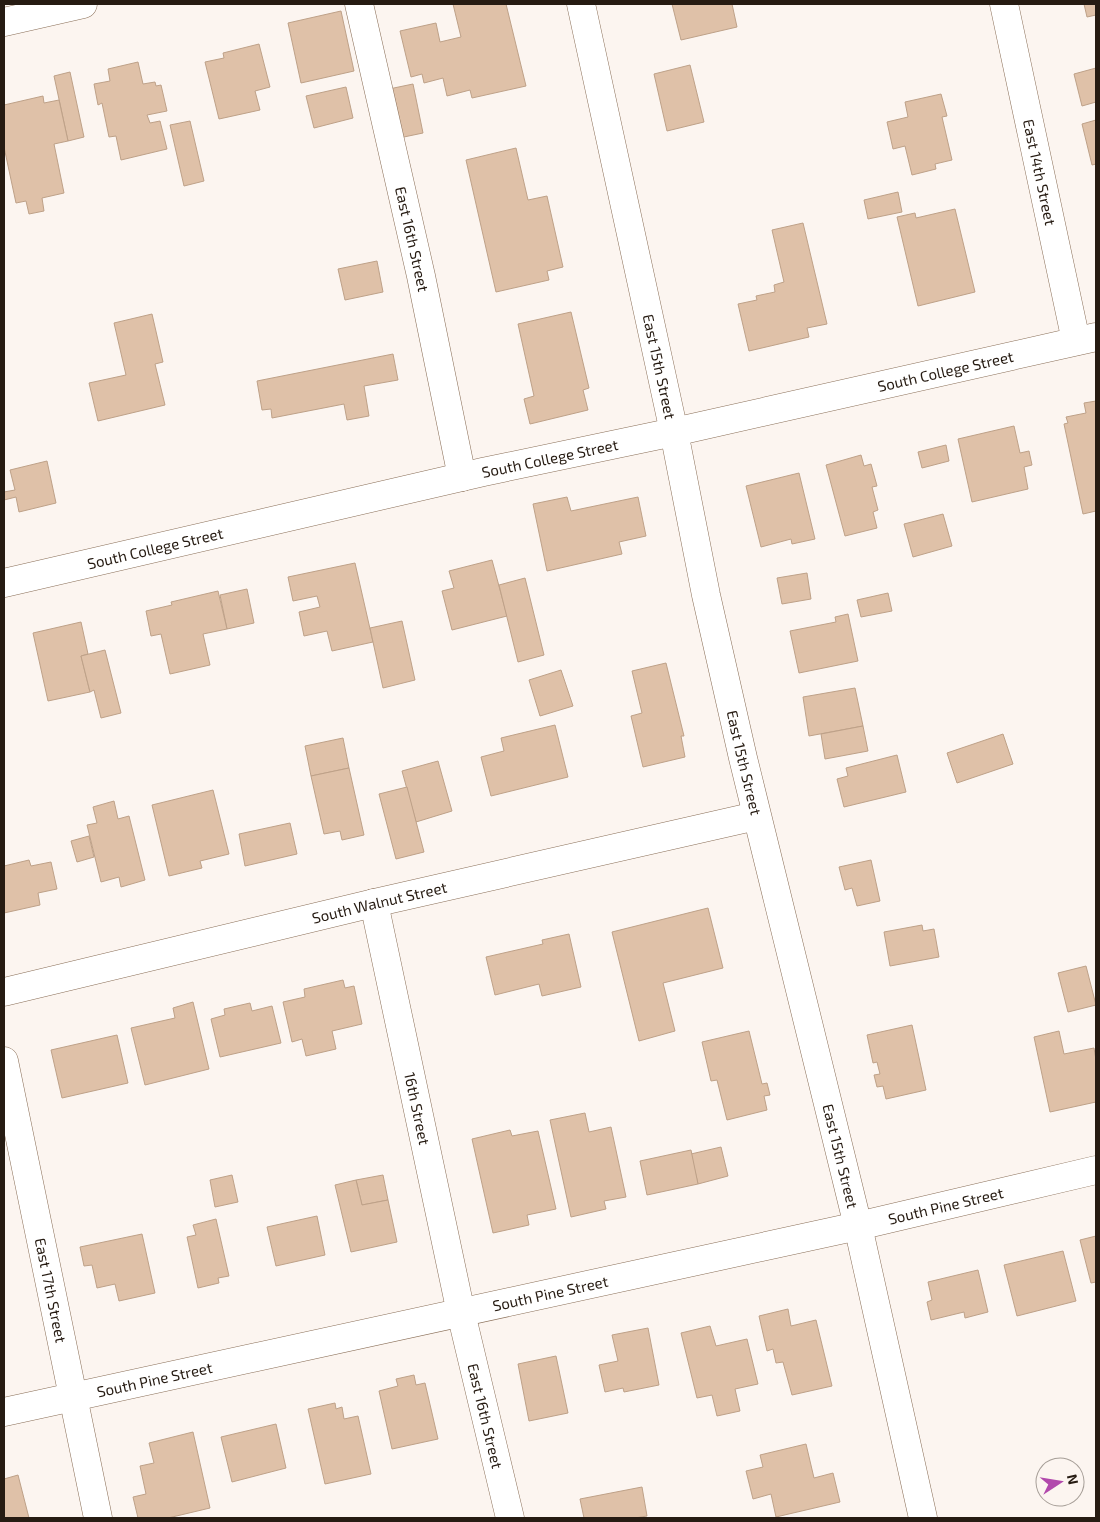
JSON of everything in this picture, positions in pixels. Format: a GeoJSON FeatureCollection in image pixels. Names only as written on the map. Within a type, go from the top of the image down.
{"type":"FeatureCollection","features":[{"type":"Feature","properties":{"kind":"street"},"geometry":{"type":"LineString","coordinates":[[4,22],[83,4]]}},
{"type":"Feature","properties":{"kind":"street","name":"East 16th Street"},"geometry":{"type":"LineString","coordinates":[[359,4],[420,276],[462,477]]}},
{"type":"Feature","properties":{"kind":"street","name":"East 15th Street"},"geometry":{"type":"LineString","coordinates":[[581,4],[674,432],[709,607],[756,816],[858,1226],[923,1518]]}},
{"type":"Feature","properties":{"kind":"street","name":"East 14th Street"},"geometry":{"type":"LineString","coordinates":[[1004,4],[1086,339]]}},
{"type":"Feature","properties":{"kind":"street","name":"South College Street"},"geometry":{"type":"LineString","coordinates":[[4,583],[462,477],[674,432],[1086,339]]}},
{"type":"Feature","properties":{"kind":"street","name":"South Walnut Street"},"geometry":{"type":"LineString","coordinates":[[4,992],[374,903],[756,816]]}},
{"type":"Feature","properties":{"kind":"street","name":"16th Street"},"geometry":{"type":"LineString","coordinates":[[374,903],[461,1313]]}},
{"type":"Feature","properties":{"kind":"street","name":"East 17th Street"},"geometry":{"type":"LineString","coordinates":[[4,1061],[98,1518]]}},
{"type":"Feature","properties":{"kind":"street","name":"South Pine Street"},"geometry":{"type":"LineString","coordinates":[[4,1412],[858,1226],[1096,1170]]}},
{"type":"Feature","properties":{"kind":"street","name":"East 16th Street"},"geometry":{"type":"LineString","coordinates":[[461,1313],[510,1518]]}},
{"type":"Feature","properties":{"kind":"building"},"geometry":{"type":"Polygon","coordinates":[[[453,4],[506,4],[526,86],[472,98],[470,90],[447,96],[443,78],[424,83],[422,74],[411,77],[400,31],[436,23],[440,42],[461,37],[453,4]]]}},
{"type":"Feature","properties":{"kind":"building"},"geometry":{"type":"Polygon","coordinates":[[[672,4],[732,4],[737,27],[681,40],[672,4]]]}},
{"type":"Feature","properties":{"kind":"building"},"geometry":{"type":"Polygon","coordinates":[[[1084,4],[1096,4],[1096,15],[1087,17],[1084,4]]]}},
{"type":"Feature","properties":{"kind":"building"},"geometry":{"type":"Polygon","coordinates":[[[341,11],[354,71],[301,83],[288,23],[341,11]]]}},
{"type":"Feature","properties":{"kind":"building"},"geometry":{"type":"Polygon","coordinates":[[[259,44],[270,87],[255,91],[260,110],[219,119],[205,62],[224,58],[223,53],[259,44]]]}},
{"type":"Feature","properties":{"kind":"building"},"geometry":{"type":"Polygon","coordinates":[[[138,62],[143,84],[155,82],[156,86],[161,85],[167,111],[147,115],[150,123],[160,121],[167,149],[121,160],[116,136],[109,137],[102,103],[98,105],[94,84],[110,81],[108,69],[138,62]]]}},
{"type":"Feature","properties":{"kind":"building"},"geometry":{"type":"Polygon","coordinates":[[[690,65],[704,122],[667,131],[654,74],[690,65]]]}},
{"type":"Feature","properties":{"kind":"building"},"geometry":{"type":"Polygon","coordinates":[[[1096,68],[1096,102],[1082,106],[1074,74],[1096,68]]]}},
{"type":"Feature","properties":{"kind":"building"},"geometry":{"type":"Polygon","coordinates":[[[70,72],[84,137],[68,141],[54,76],[70,72]]]}},
{"type":"Feature","properties":{"kind":"building"},"geometry":{"type":"Polygon","coordinates":[[[413,84],[423,133],[399,138],[389,89],[413,84]]]}},
{"type":"Feature","properties":{"kind":"building"},"geometry":{"type":"Polygon","coordinates":[[[346,87],[353,118],[314,128],[306,96],[346,87]]]}},
{"type":"Feature","properties":{"kind":"building"},"geometry":{"type":"Polygon","coordinates":[[[941,94],[947,116],[942,117],[952,160],[935,164],[936,169],[912,175],[905,146],[893,149],[887,122],[908,117],[905,102],[941,94]]]}},
{"type":"Feature","properties":{"kind":"building"},"geometry":{"type":"Polygon","coordinates":[[[43,96],[44,103],[59,100],[68,141],[54,144],[64,193],[42,198],[44,211],[29,214],[26,201],[16,203],[4,147],[4,105],[43,96]]]}},
{"type":"Feature","properties":{"kind":"building"},"geometry":{"type":"Polygon","coordinates":[[[1096,120],[1096,164],[1092,165],[1082,124],[1096,120]]]}},
{"type":"Feature","properties":{"kind":"building"},"geometry":{"type":"Polygon","coordinates":[[[190,121],[204,181],[184,186],[170,125],[190,121]]]}},
{"type":"Feature","properties":{"kind":"building"},"geometry":{"type":"Polygon","coordinates":[[[516,148],[528,200],[547,196],[563,267],[547,271],[549,280],[496,292],[466,160],[516,148]]]}},
{"type":"Feature","properties":{"kind":"building"},"geometry":{"type":"Polygon","coordinates":[[[898,192],[902,212],[868,219],[864,200],[898,192]]]}},
{"type":"Feature","properties":{"kind":"building"},"geometry":{"type":"Polygon","coordinates":[[[955,209],[975,292],[918,306],[897,217],[915,213],[916,218],[955,209]]]}},
{"type":"Feature","properties":{"kind":"building"},"geometry":{"type":"Polygon","coordinates":[[[803,223],[827,324],[807,328],[809,337],[749,351],[738,304],[757,300],[756,296],[775,292],[774,285],[784,282],[772,230],[803,223]]]}},
{"type":"Feature","properties":{"kind":"building"},"geometry":{"type":"Polygon","coordinates":[[[377,261],[383,292],[345,300],[338,269],[377,261]]]}},
{"type":"Feature","properties":{"kind":"building"},"geometry":{"type":"Polygon","coordinates":[[[571,312],[589,388],[583,390],[588,410],[530,424],[524,399],[534,396],[518,324],[571,312]]]}},
{"type":"Feature","properties":{"kind":"building"},"geometry":{"type":"Polygon","coordinates":[[[152,314],[163,362],[155,364],[165,405],[98,421],[89,383],[126,375],[114,323],[152,314]]]}},
{"type":"Feature","properties":{"kind":"building"},"geometry":{"type":"Polygon","coordinates":[[[393,354],[398,380],[364,386],[369,416],[347,420],[344,404],[272,418],[271,409],[262,410],[257,381],[393,354]]]}},
{"type":"Feature","properties":{"kind":"building"},"geometry":{"type":"Polygon","coordinates":[[[1096,401],[1096,511],[1083,514],[1064,424],[1068,423],[1066,417],[1086,413],[1084,403],[1096,401]]]}},
{"type":"Feature","properties":{"kind":"building"},"geometry":{"type":"Polygon","coordinates":[[[1014,426],[1020,453],[1029,451],[1032,465],[1024,467],[1028,489],[972,502],[958,439],[1014,426]]]}},
{"type":"Feature","properties":{"kind":"building"},"geometry":{"type":"Polygon","coordinates":[[[946,445],[949,461],[922,468],[918,452],[946,445]]]}},
{"type":"Feature","properties":{"kind":"building"},"geometry":{"type":"Polygon","coordinates":[[[861,455],[864,466],[871,464],[877,486],[872,487],[878,510],[873,512],[877,528],[845,536],[826,465],[861,455]]]}},
{"type":"Feature","properties":{"kind":"building"},"geometry":{"type":"Polygon","coordinates":[[[47,461],[56,503],[19,512],[16,497],[4,500],[4,492],[15,490],[10,470],[47,461]]]}},
{"type":"Feature","properties":{"kind":"building"},"geometry":{"type":"Polygon","coordinates":[[[799,473],[815,539],[792,544],[791,539],[761,547],[746,486],[799,473]]]}},
{"type":"Feature","properties":{"kind":"building"},"geometry":{"type":"Polygon","coordinates":[[[567,497],[571,511],[638,497],[646,536],[619,542],[622,554],[547,571],[533,504],[567,497]]]}},
{"type":"Feature","properties":{"kind":"building"},"geometry":{"type":"Polygon","coordinates":[[[943,514],[952,546],[913,557],[904,524],[943,514]]]}},
{"type":"Feature","properties":{"kind":"building"},"geometry":{"type":"Polygon","coordinates":[[[492,560],[507,616],[452,630],[442,591],[454,588],[449,571],[492,560]]]}},
{"type":"Feature","properties":{"kind":"building"},"geometry":{"type":"Polygon","coordinates":[[[355,563],[373,642],[332,651],[327,631],[304,636],[299,612],[320,607],[317,596],[293,601],[288,577],[355,563]]]}},
{"type":"Feature","properties":{"kind":"building"},"geometry":{"type":"Polygon","coordinates":[[[807,573],[811,599],[782,604],[777,578],[807,573]]]}},
{"type":"Feature","properties":{"kind":"building"},"geometry":{"type":"Polygon","coordinates":[[[525,578],[544,655],[518,662],[499,585],[525,578]]]}},
{"type":"Feature","properties":{"kind":"building"},"geometry":{"type":"Polygon","coordinates":[[[247,589],[254,623],[227,629],[220,595],[247,589]]]}},
{"type":"Feature","properties":{"kind":"building"},"geometry":{"type":"Polygon","coordinates":[[[218,591],[227,629],[203,634],[210,665],[170,674],[161,634],[151,636],[146,611],[172,605],[171,602],[218,591]]]}},
{"type":"Feature","properties":{"kind":"building"},"geometry":{"type":"Polygon","coordinates":[[[888,593],[892,611],[861,617],[857,600],[888,593]]]}},
{"type":"Feature","properties":{"kind":"building"},"geometry":{"type":"Polygon","coordinates":[[[848,614],[858,661],[799,673],[790,631],[836,622],[835,617],[848,614]]]}},
{"type":"Feature","properties":{"kind":"building"},"geometry":{"type":"Polygon","coordinates":[[[402,621],[415,680],[383,688],[370,628],[402,621]]]}},
{"type":"Feature","properties":{"kind":"building"},"geometry":{"type":"Polygon","coordinates":[[[81,622],[88,654],[81,656],[90,692],[48,701],[33,633],[81,622]]]}},
{"type":"Feature","properties":{"kind":"building"},"geometry":{"type":"Polygon","coordinates":[[[105,650],[121,713],[101,718],[94,690],[90,692],[81,656],[105,650]]]}},
{"type":"Feature","properties":{"kind":"building"},"geometry":{"type":"Polygon","coordinates":[[[666,663],[684,736],[681,736],[685,757],[643,767],[631,716],[642,713],[632,671],[666,663]]]}},
{"type":"Feature","properties":{"kind":"building"},"geometry":{"type":"Polygon","coordinates":[[[561,670],[573,706],[540,716],[529,680],[561,670]]]}},
{"type":"Feature","properties":{"kind":"building"},"geometry":{"type":"Polygon","coordinates":[[[855,688],[863,726],[809,736],[803,697],[855,688]]]}},
{"type":"Feature","properties":{"kind":"building"},"geometry":{"type":"Polygon","coordinates":[[[555,725],[568,777],[491,796],[481,757],[504,751],[501,738],[555,725]]]}},
{"type":"Feature","properties":{"kind":"building"},"geometry":{"type":"Polygon","coordinates":[[[863,726],[868,751],[825,759],[821,734],[863,726]]]}},
{"type":"Feature","properties":{"kind":"building"},"geometry":{"type":"Polygon","coordinates":[[[1003,734],[1013,764],[957,783],[947,753],[1003,734]]]}},
{"type":"Feature","properties":{"kind":"building"},"geometry":{"type":"Polygon","coordinates":[[[343,738],[349,768],[311,776],[305,746],[343,738]]]}},
{"type":"Feature","properties":{"kind":"building"},"geometry":{"type":"Polygon","coordinates":[[[897,755],[906,792],[844,807],[837,779],[848,776],[846,768],[897,755]]]}},
{"type":"Feature","properties":{"kind":"building"},"geometry":{"type":"Polygon","coordinates":[[[438,761],[452,811],[416,822],[402,771],[438,761]]]}},
{"type":"Feature","properties":{"kind":"building"},"geometry":{"type":"Polygon","coordinates":[[[349,768],[364,835],[342,840],[340,831],[324,834],[311,776],[349,768]]]}},
{"type":"Feature","properties":{"kind":"building"},"geometry":{"type":"Polygon","coordinates":[[[407,787],[424,852],[396,859],[379,794],[407,787]]]}},
{"type":"Feature","properties":{"kind":"building"},"geometry":{"type":"Polygon","coordinates":[[[213,790],[229,854],[200,861],[202,868],[169,876],[152,805],[213,790]]]}},
{"type":"Feature","properties":{"kind":"building"},"geometry":{"type":"Polygon","coordinates":[[[114,801],[118,819],[129,816],[145,880],[121,887],[119,877],[101,882],[87,825],[97,823],[93,807],[114,801]]]}},
{"type":"Feature","properties":{"kind":"building"},"geometry":{"type":"Polygon","coordinates":[[[290,823],[297,854],[245,866],[239,834],[290,823]]]}},
{"type":"Feature","properties":{"kind":"building"},"geometry":{"type":"Polygon","coordinates":[[[89,836],[94,857],[77,862],[71,841],[89,836]]]}},
{"type":"Feature","properties":{"kind":"building"},"geometry":{"type":"Polygon","coordinates":[[[29,860],[31,866],[51,862],[57,889],[38,893],[40,905],[4,913],[4,866],[29,860]]]}},
{"type":"Feature","properties":{"kind":"building"},"geometry":{"type":"Polygon","coordinates":[[[871,860],[880,901],[857,906],[852,888],[845,890],[839,867],[871,860]]]}},
{"type":"Feature","properties":{"kind":"building"},"geometry":{"type":"Polygon","coordinates":[[[708,908],[723,968],[663,983],[675,1031],[639,1041],[612,932],[708,908]]]}},
{"type":"Feature","properties":{"kind":"building"},"geometry":{"type":"Polygon","coordinates":[[[922,925],[923,931],[934,929],[939,957],[890,966],[884,932],[922,925]]]}},
{"type":"Feature","properties":{"kind":"building"},"geometry":{"type":"Polygon","coordinates":[[[569,934],[581,987],[542,996],[539,984],[495,995],[486,957],[543,944],[542,940],[569,934]]]}},
{"type":"Feature","properties":{"kind":"building"},"geometry":{"type":"Polygon","coordinates":[[[1086,966],[1096,1005],[1068,1012],[1058,973],[1086,966]]]}},
{"type":"Feature","properties":{"kind":"building"},"geometry":{"type":"Polygon","coordinates":[[[343,980],[345,988],[354,986],[362,1024],[332,1031],[336,1049],[306,1056],[302,1039],[292,1042],[283,1002],[305,997],[304,989],[343,980]]]}},
{"type":"Feature","properties":{"kind":"building"},"geometry":{"type":"Polygon","coordinates":[[[193,1002],[209,1069],[145,1085],[131,1028],[175,1018],[173,1008],[193,1002]]]}},
{"type":"Feature","properties":{"kind":"building"},"geometry":{"type":"Polygon","coordinates":[[[250,1003],[252,1011],[272,1006],[281,1043],[220,1057],[211,1019],[225,1015],[224,1009],[250,1003]]]}},
{"type":"Feature","properties":{"kind":"building"},"geometry":{"type":"Polygon","coordinates":[[[912,1025],[926,1090],[886,1099],[883,1086],[877,1087],[874,1075],[880,1074],[877,1062],[873,1063],[867,1035],[912,1025]]]}},
{"type":"Feature","properties":{"kind":"building"},"geometry":{"type":"Polygon","coordinates":[[[749,1031],[762,1084],[767,1083],[770,1095],[764,1096],[767,1110],[727,1120],[717,1080],[711,1081],[702,1042],[749,1031]]]}},
{"type":"Feature","properties":{"kind":"building"},"geometry":{"type":"Polygon","coordinates":[[[1059,1031],[1064,1054],[1094,1048],[1096,1060],[1096,1102],[1050,1112],[1034,1037],[1059,1031]]]}},
{"type":"Feature","properties":{"kind":"building"},"geometry":{"type":"Polygon","coordinates":[[[117,1035],[128,1083],[62,1098],[51,1050],[117,1035]]]}},
{"type":"Feature","properties":{"kind":"building"},"geometry":{"type":"Polygon","coordinates":[[[585,1113],[589,1132],[611,1127],[626,1197],[604,1201],[606,1209],[571,1217],[550,1120],[585,1113]]]}},
{"type":"Feature","properties":{"kind":"building"},"geometry":{"type":"Polygon","coordinates":[[[510,1130],[512,1136],[538,1131],[556,1209],[527,1215],[529,1225],[493,1233],[472,1139],[510,1130]]]}},
{"type":"Feature","properties":{"kind":"building"},"geometry":{"type":"Polygon","coordinates":[[[721,1147],[728,1176],[698,1184],[691,1154],[721,1147]]]}},
{"type":"Feature","properties":{"kind":"building"},"geometry":{"type":"Polygon","coordinates":[[[691,1150],[698,1184],[647,1195],[640,1161],[691,1150]]]}},
{"type":"Feature","properties":{"kind":"building"},"geometry":{"type":"Polygon","coordinates":[[[232,1175],[238,1202],[215,1207],[210,1180],[232,1175]]]}},
{"type":"Feature","properties":{"kind":"building"},"geometry":{"type":"Polygon","coordinates":[[[383,1175],[388,1200],[362,1205],[356,1180],[383,1175]]]}},
{"type":"Feature","properties":{"kind":"building"},"geometry":{"type":"Polygon","coordinates":[[[356,1180],[362,1205],[388,1200],[397,1242],[351,1252],[335,1185],[356,1180]]]}},
{"type":"Feature","properties":{"kind":"building"},"geometry":{"type":"Polygon","coordinates":[[[317,1216],[325,1255],[276,1266],[267,1227],[317,1216]]]}},
{"type":"Feature","properties":{"kind":"building"},"geometry":{"type":"Polygon","coordinates":[[[216,1219],[229,1276],[218,1278],[219,1283],[198,1288],[187,1237],[196,1235],[193,1225],[216,1219]]]}},
{"type":"Feature","properties":{"kind":"building"},"geometry":{"type":"Polygon","coordinates":[[[142,1234],[155,1293],[119,1301],[115,1284],[97,1288],[92,1265],[84,1266],[80,1247],[142,1234]]]}},
{"type":"Feature","properties":{"kind":"building"},"geometry":{"type":"Polygon","coordinates":[[[1096,1236],[1096,1282],[1091,1283],[1080,1240],[1096,1236]]]}},
{"type":"Feature","properties":{"kind":"building"},"geometry":{"type":"Polygon","coordinates":[[[1063,1251],[1076,1301],[1017,1316],[1004,1265],[1063,1251]]]}},
{"type":"Feature","properties":{"kind":"building"},"geometry":{"type":"Polygon","coordinates":[[[978,1270],[988,1312],[965,1318],[964,1312],[931,1320],[927,1302],[932,1300],[928,1282],[978,1270]]]}},
{"type":"Feature","properties":{"kind":"building"},"geometry":{"type":"Polygon","coordinates":[[[788,1309],[791,1326],[816,1320],[832,1386],[792,1395],[783,1362],[776,1363],[773,1349],[767,1351],[759,1316],[788,1309]]]}},
{"type":"Feature","properties":{"kind":"building"},"geometry":{"type":"Polygon","coordinates":[[[710,1326],[716,1346],[747,1339],[758,1384],[735,1389],[740,1411],[717,1416],[712,1395],[697,1398],[681,1333],[710,1326]]]}},
{"type":"Feature","properties":{"kind":"building"},"geometry":{"type":"Polygon","coordinates":[[[648,1328],[659,1385],[624,1392],[623,1388],[605,1392],[599,1365],[618,1361],[612,1335],[648,1328]]]}},
{"type":"Feature","properties":{"kind":"building"},"geometry":{"type":"Polygon","coordinates":[[[556,1356],[568,1413],[529,1421],[518,1364],[556,1356]]]}},
{"type":"Feature","properties":{"kind":"building"},"geometry":{"type":"Polygon","coordinates":[[[414,1375],[416,1385],[425,1383],[438,1439],[392,1449],[379,1391],[398,1386],[396,1379],[414,1375]]]}},
{"type":"Feature","properties":{"kind":"building"},"geometry":{"type":"Polygon","coordinates":[[[335,1403],[336,1409],[342,1407],[344,1419],[358,1416],[371,1474],[325,1484],[308,1409],[335,1403]]]}},
{"type":"Feature","properties":{"kind":"building"},"geometry":{"type":"Polygon","coordinates":[[[276,1424],[286,1468],[232,1482],[221,1437],[276,1424]]]}},
{"type":"Feature","properties":{"kind":"building"},"geometry":{"type":"Polygon","coordinates":[[[193,1432],[210,1508],[168,1518],[138,1518],[133,1497],[146,1494],[140,1466],[154,1463],[149,1443],[193,1432]]]}},
{"type":"Feature","properties":{"kind":"building"},"geometry":{"type":"Polygon","coordinates":[[[806,1444],[814,1478],[833,1473],[840,1502],[776,1517],[771,1494],[753,1499],[746,1471],[763,1467],[760,1455],[806,1444]]]}},
{"type":"Feature","properties":{"kind":"building"},"geometry":{"type":"Polygon","coordinates":[[[18,1475],[29,1518],[4,1518],[4,1479],[18,1475]]]}},
{"type":"Feature","properties":{"kind":"building"},"geometry":{"type":"Polygon","coordinates":[[[642,1487],[647,1516],[635,1518],[584,1518],[580,1499],[642,1487]]]}}]}
